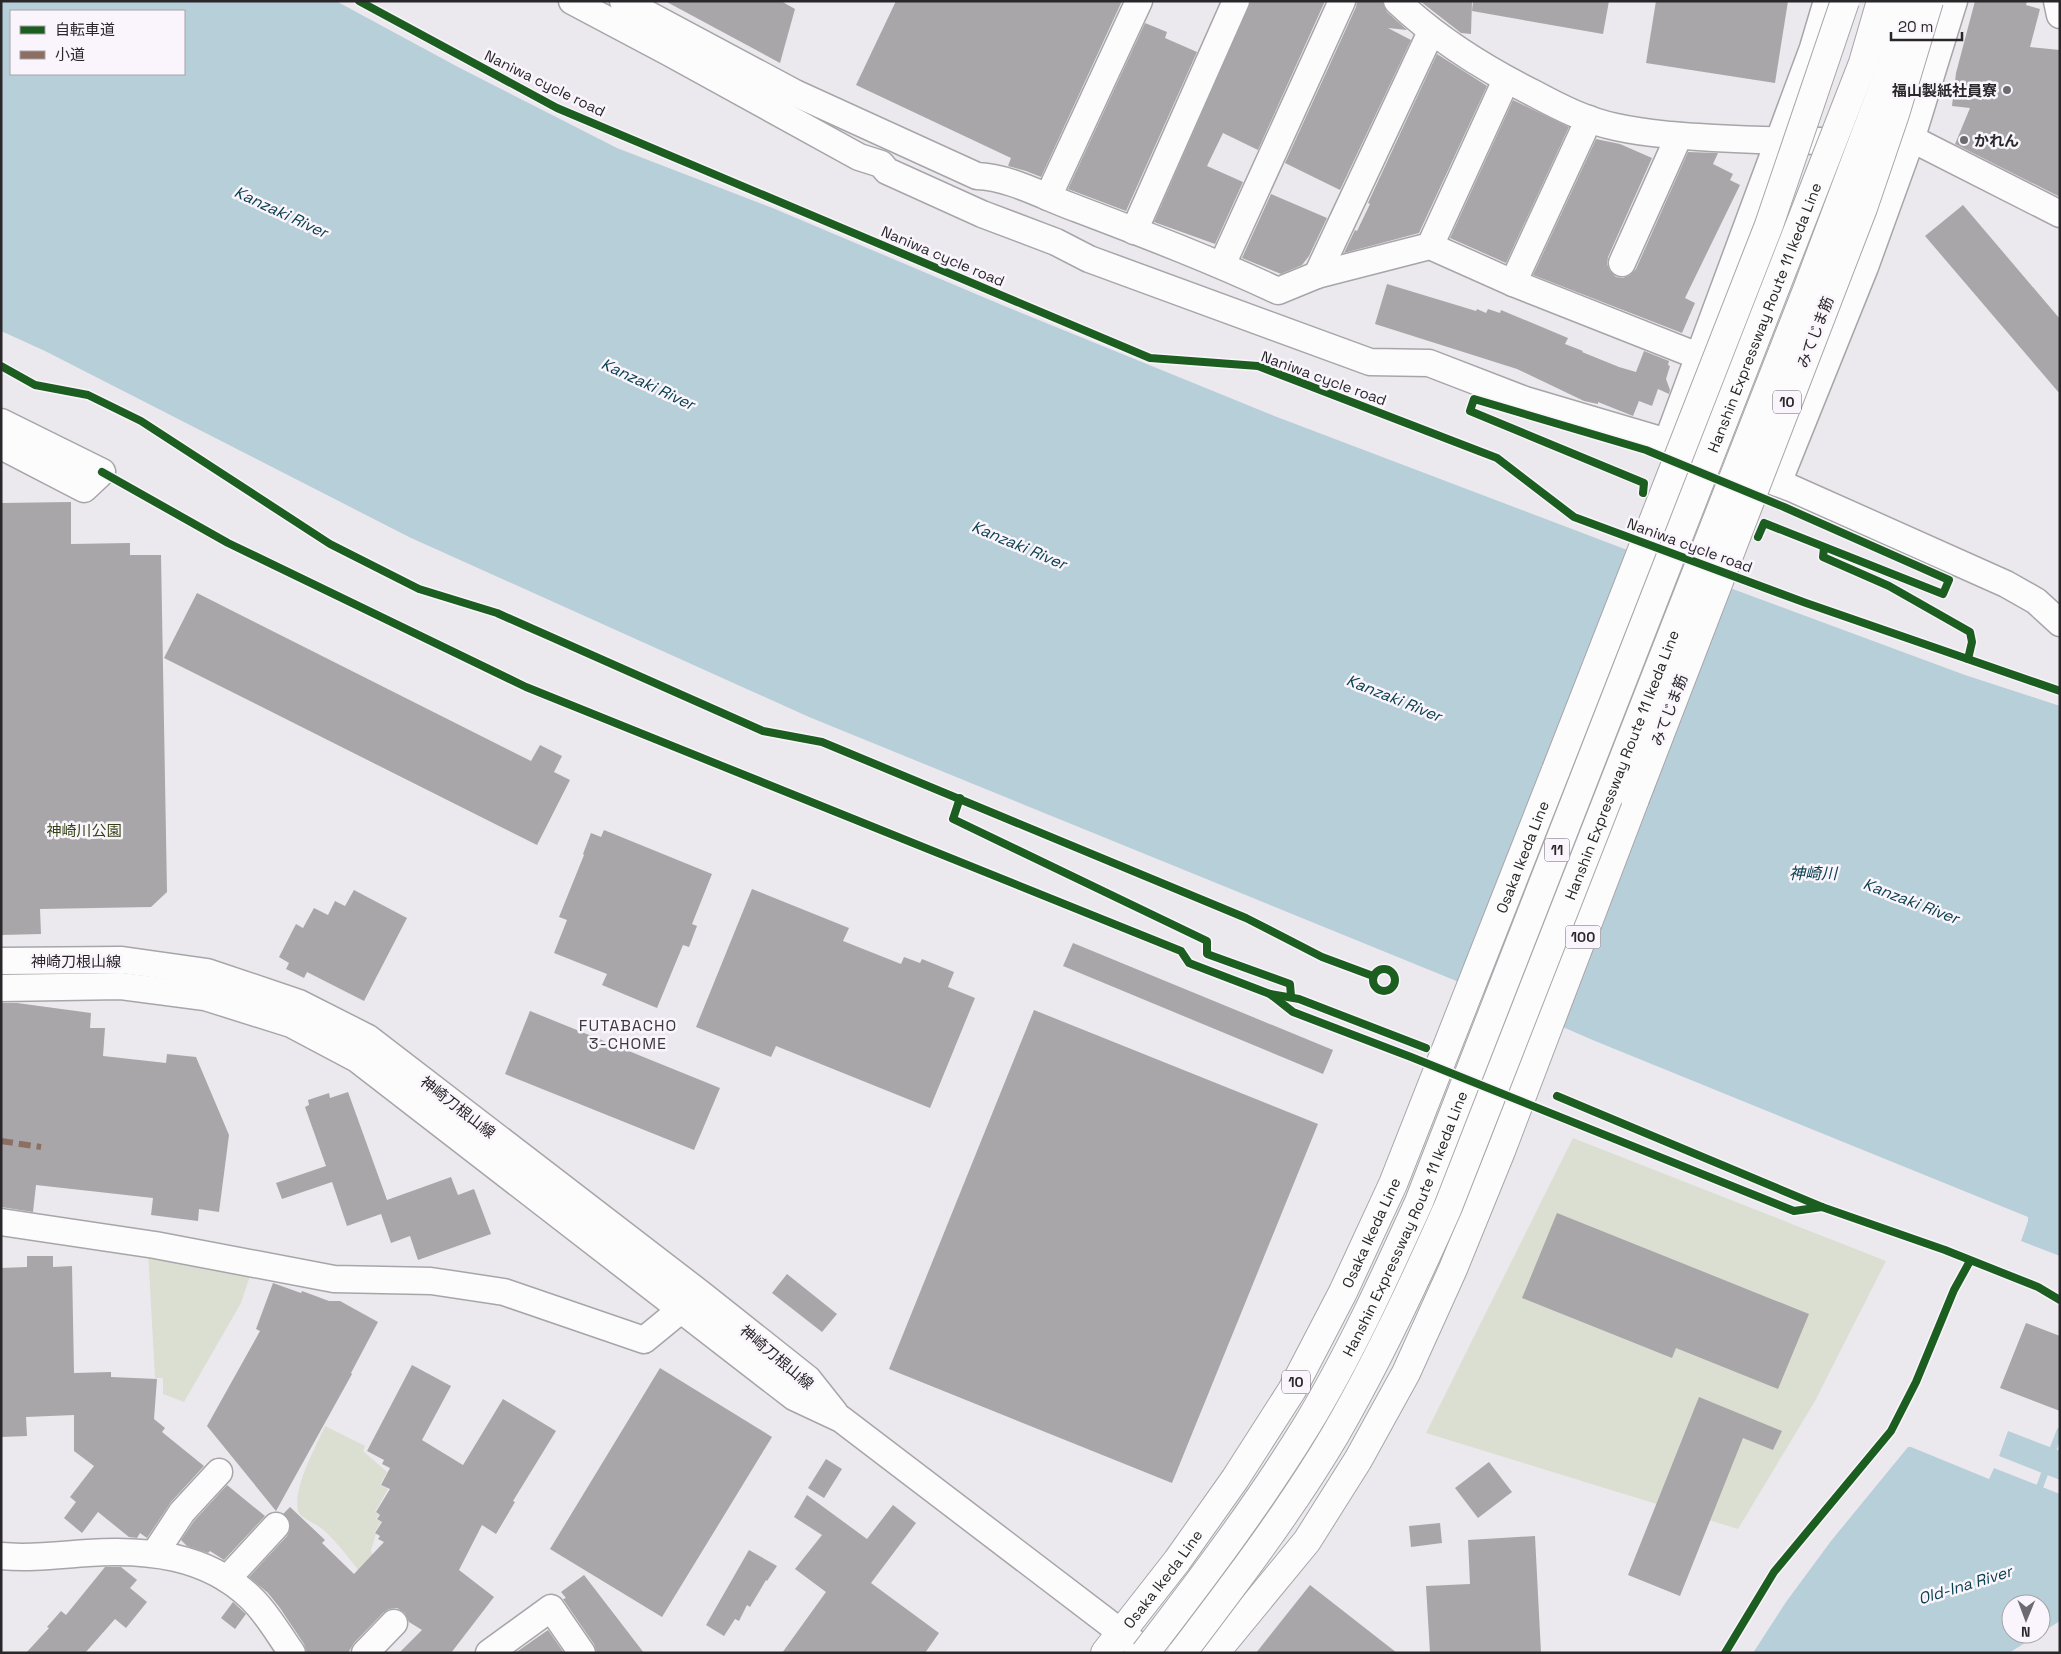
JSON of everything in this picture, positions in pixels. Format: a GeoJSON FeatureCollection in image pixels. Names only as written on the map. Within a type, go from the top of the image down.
{"type":"FeatureCollection","features":[{"type":"Feature","properties":{"kind":"main road","name":"Osaka Ikeda Line"},"geometry":{"type":"LineString","coordinates":[[1113,1643],[1177,1561],[1219,1502],[1292,1390],[1343,1292],[1393,1184],[1769,225],[1845,1]]}},
{"type":"Feature","properties":{"kind":"main road","name":"Hanshin Expressway Route 11 Ikeda Line"},"geometry":{"type":"LineString","coordinates":[[1146,1653],[1221,1554],[1308,1424],[1379,1289],[1419,1202],[1860,72],[1881,1]]}},
{"type":"Feature","properties":{"kind":"main road","name":"Hanshin Expressway Route 11 Ikeda Line"},"geometry":{"type":"LineString","coordinates":[[1182,1653],[1245,1570],[1289,1507],[1334,1435],[1411,1291],[1448,1207],[1807,290],[1890,69],[1909,1]]}},
{"type":"Feature","properties":{"kind":"main road","name":"みてじま筋"},"geometry":{"type":"LineString","coordinates":[[1635,799],[1863,208],[1895,114],[1929,1]]}},
{"type":"Feature","properties":{"kind":"main road","name":"100"},"geometry":{"type":"LineString","coordinates":[[1216,1653],[1307,1541],[1358,1460],[1410,1364],[1453,1269],[1501,1151],[1635,799]]}},
{"type":"Feature","properties":{"kind":"street"},"geometry":{"type":"LineString","coordinates":[[572,1],[859,157],[880,164],[887,170],[956,202],[1056,242],[1089,259],[1370,362],[1429,364],[1525,400],[1667,442],[1778,483],[2006,584],[2036,602],[2060,623]]}},
{"type":"Feature","properties":{"kind":"street"},"geometry":{"type":"LineString","coordinates":[[623,1],[795,93],[977,176],[992,177],[1134,230],[1222,265],[1278,292],[1316,275],[1430,246],[1512,283],[1698,356]]}},
{"type":"Feature","properties":{"kind":"street"},"geometry":{"type":"LineString","coordinates":[[1048,197],[1139,1]]}},
{"type":"Feature","properties":{"kind":"street"},"geometry":{"type":"LineString","coordinates":[[1134,230],[1236,1]]}},
{"type":"Feature","properties":{"kind":"street"},"geometry":{"type":"LineString","coordinates":[[1222,265],[1342,1]]}},
{"type":"Feature","properties":{"kind":"street"},"geometry":{"type":"LineString","coordinates":[[1397,1],[1432,32],[1506,80],[1563,109],[1589,119],[1615,127],[1679,136],[1779,141],[1911,140],[2060,214]]}},
{"type":"Feature","properties":{"kind":"street"},"geometry":{"type":"LineString","coordinates":[[1667,442],[1814,48],[1827,1]]}},
{"type":"Feature","properties":{"kind":"street"},"geometry":{"type":"LineString","coordinates":[[1778,483],[1865,267],[1911,140],[1954,1]]}},
{"type":"Feature","properties":{"kind":"street"},"geometry":{"type":"LineString","coordinates":[[2057,1],[2060,15]]}},
{"type":"Feature","properties":{"kind":"street"},"geometry":{"type":"LineString","coordinates":[[1316,275],[1432,32]]}},
{"type":"Feature","properties":{"kind":"street"},"geometry":{"type":"LineString","coordinates":[[1430,246],[1506,80]]}},
{"type":"Feature","properties":{"kind":"street"},"geometry":{"type":"LineString","coordinates":[[1512,283],[1589,119]]}},
{"type":"Feature","properties":{"kind":"street"},"geometry":{"type":"LineString","coordinates":[[1622,262],[1679,136]]}},
{"type":"Feature","properties":{"kind":"street"},"geometry":{"type":"LineString","coordinates":[[1,422],[102,472],[84,489],[1,446]]}},
{"type":"Feature","properties":{"kind":"street","name":"神崎刀根山線"},"geometry":{"type":"LineString","coordinates":[[1,961],[122,960],[207,972],[299,1003],[368,1038],[691,1301],[794,1397],[840,1419],[1113,1643],[1146,1653]]}},
{"type":"Feature","properties":{"kind":"street","name":"神崎刀根山線"},"geometry":{"type":"LineString","coordinates":[[1,988],[122,986],[205,997],[291,1024],[357,1059],[691,1301]]}},
{"type":"Feature","properties":{"kind":"street"},"geometry":{"type":"LineString","coordinates":[[1,1222],[155,1245],[334,1280],[431,1281],[504,1292],[644,1340],[691,1301]]}},
{"type":"Feature","properties":{"kind":"street"},"geometry":{"type":"LineString","coordinates":[[155,1553],[182,1512],[220,1472]]}},
{"type":"Feature","properties":{"kind":"street"},"geometry":{"type":"LineString","coordinates":[[227,1579],[276,1526]]}},
{"type":"Feature","properties":{"kind":"street"},"geometry":{"type":"LineString","coordinates":[[1,1556],[28,1557],[117,1551],[155,1553],[193,1562],[227,1579],[252,1599],[292,1653]]}},
{"type":"Feature","properties":{"kind":"street"},"geometry":{"type":"LineString","coordinates":[[489,1653],[551,1608],[582,1653]]}},
{"type":"Feature","properties":{"kind":"street"},"geometry":{"type":"LineString","coordinates":[[365,1653],[394,1623]]}},
{"type":"Feature","properties":{"kind":"shaded area"},"geometry":{"type":"Polygon","coordinates":[[[1573,1138],[1886,1261],[1815,1401],[1738,1529],[1426,1433],[1573,1138]]]}},
{"type":"Feature","properties":{"kind":"shaded area"},"geometry":{"type":"Polygon","coordinates":[[[148,1251],[251,1273],[241,1303],[184,1402],[163,1394],[163,1378],[155,1378],[148,1251]]]}},
{"type":"Feature","properties":{"kind":"shaded area"},"geometry":{"type":"Polygon","coordinates":[[[325,1426],[365,1446],[363,1451],[387,1472],[380,1485],[388,1489],[375,1512],[379,1515],[376,1519],[381,1522],[374,1533],[376,1534],[371,1550],[376,1566],[359,1571],[326,1533],[299,1513],[297,1504],[301,1481],[325,1426]]]}},
{"type":"Feature","properties":{"kind":"water","name":"神崎川"},"geometry":{"type":"Polygon","coordinates":[[[1,1],[336,1],[458,67],[617,148],[775,209],[1002,305],[1277,417],[1622,548],[1965,675],[2060,706],[2060,1256],[2021,1241],[2028,1217],[809,717],[409,537],[45,351],[1,331],[1,1]]]}},
{"type":"Feature","properties":{"kind":"water"},"geometry":{"type":"Polygon","coordinates":[[[2008,1431],[2060,1451],[2060,1480],[1999,1456],[2008,1431]]]}},
{"type":"Feature","properties":{"kind":"water","name":"Old-Ina River"},"geometry":{"type":"Polygon","coordinates":[[[1908,1447],[1989,1479],[1994,1468],[2060,1494],[2060,1621],[2051,1627],[2051,1594],[2001,1594],[2001,1644],[2023,1644],[2009,1653],[1753,1653],[1786,1602],[1831,1541],[1908,1447]]]}},
{"type":"Feature","properties":{"kind":"building"},"geometry":{"type":"Polygon","coordinates":[[[665,1],[781,1],[795,9],[780,63],[665,1]]]}},
{"type":"Feature","properties":{"kind":"building"},"geometry":{"type":"Polygon","coordinates":[[[896,1],[1122,1],[1041,177],[1008,166],[1011,158],[856,85],[896,1]]]}},
{"type":"Feature","properties":{"kind":"building"},"geometry":{"type":"Polygon","coordinates":[[[1251,1],[1325,1],[1258,150],[1223,133],[1207,166],[1243,182],[1215,244],[1154,222],[1251,1]]]}},
{"type":"Feature","properties":{"kind":"building"},"geometry":{"type":"Polygon","coordinates":[[[1357,1],[1382,1],[1387,12],[1407,30],[1388,28],[1411,40],[1340,190],[1285,163],[1356,7],[1357,1]]]}},
{"type":"Feature","properties":{"kind":"building"},"geometry":{"type":"Polygon","coordinates":[[[1420,1],[1472,1],[1471,34],[1461,33],[1420,1]]]}},
{"type":"Feature","properties":{"kind":"building"},"geometry":{"type":"Polygon","coordinates":[[[1473,1],[1609,1],[1603,34],[1472,11],[1473,1]]]}},
{"type":"Feature","properties":{"kind":"building"},"geometry":{"type":"Polygon","coordinates":[[[1656,1],[1788,1],[1775,83],[1646,63],[1656,1]]]}},
{"type":"Feature","properties":{"kind":"building"},"geometry":{"type":"Polygon","coordinates":[[[1975,1],[2027,1],[2026,5],[2040,9],[2030,47],[2060,50],[2060,197],[1955,144],[1970,108],[1952,106],[1956,73],[1975,1]]]}},
{"type":"Feature","properties":{"kind":"building"},"geometry":{"type":"Polygon","coordinates":[[[1145,23],[1167,32],[1165,38],[1197,52],[1126,211],[1068,189],[1145,23]]]}},
{"type":"Feature","properties":{"kind":"building"},"geometry":{"type":"Polygon","coordinates":[[[1437,54],[1487,86],[1419,233],[1344,253],[1370,204],[1368,203],[1437,54]]]}},
{"type":"Feature","properties":{"kind":"building"},"geometry":{"type":"Polygon","coordinates":[[[1513,100],[1569,127],[1506,263],[1450,238],[1513,100]]]}},
{"type":"Feature","properties":{"kind":"building"},"geometry":{"type":"Polygon","coordinates":[[[1596,139],[1620,144],[1652,158],[1608,257],[1607,264],[1610,271],[1616,277],[1623,278],[1630,275],[1636,269],[1688,152],[1718,153],[1713,164],[1733,174],[1730,180],[1740,185],[1685,298],[1695,303],[1682,333],[1533,275],[1596,139]]]}},
{"type":"Feature","properties":{"kind":"building"},"geometry":{"type":"Polygon","coordinates":[[[1271,194],[1327,218],[1309,256],[1302,265],[1281,274],[1242,258],[1271,194]]]}},
{"type":"Feature","properties":{"kind":"building"},"geometry":{"type":"Polygon","coordinates":[[[1963,205],[2060,319],[2060,394],[1925,236],[1963,205]]]}},
{"type":"Feature","properties":{"kind":"building"},"geometry":{"type":"Polygon","coordinates":[[[1387,284],[1476,311],[1477,309],[1486,313],[1488,309],[1500,313],[1501,310],[1568,338],[1565,344],[1582,352],[1636,372],[1644,351],[1669,361],[1668,365],[1670,366],[1666,379],[1670,390],[1669,394],[1658,389],[1652,406],[1639,401],[1633,416],[1598,402],[1598,404],[1584,401],[1517,369],[1375,324],[1387,284]]]}},
{"type":"Feature","properties":{"kind":"building","name":"神崎川公園"},"geometry":{"type":"Polygon","coordinates":[[[71,502],[71,544],[130,543],[130,555],[161,555],[167,892],[151,907],[40,909],[41,934],[1,935],[1,503],[71,502]]]}},
{"type":"Feature","properties":{"kind":"building"},"geometry":{"type":"Polygon","coordinates":[[[197,593],[531,761],[540,745],[562,756],[554,772],[570,780],[537,845],[164,658],[197,593]]]}},
{"type":"Feature","properties":{"kind":"building"},"geometry":{"type":"Polygon","coordinates":[[[604,830],[712,874],[692,924],[697,926],[689,947],[683,945],[657,1008],[602,985],[607,974],[554,953],[567,920],[559,917],[591,833],[601,837],[604,830]]]}},
{"type":"Feature","properties":{"kind":"building"},"geometry":{"type":"Polygon","coordinates":[[[752,889],[849,928],[843,941],[901,964],[904,957],[920,963],[922,959],[954,972],[948,987],[975,998],[930,1108],[776,1046],[771,1057],[696,1027],[752,889]]]}},
{"type":"Feature","properties":{"kind":"building"},"geometry":{"type":"Polygon","coordinates":[[[354,890],[407,918],[364,1001],[307,972],[304,978],[286,969],[289,963],[279,957],[296,924],[303,928],[314,908],[328,915],[335,901],[345,906],[354,890]]]}},
{"type":"Feature","properties":{"kind":"building"},"geometry":{"type":"Polygon","coordinates":[[[1073,943],[1333,1050],[1323,1074],[1063,966],[1073,943]]]}},
{"type":"Feature","properties":{"kind":"building"},"geometry":{"type":"Polygon","coordinates":[[[2,1003],[17,1003],[91,1013],[90,1028],[105,1028],[103,1056],[166,1063],[167,1054],[196,1057],[229,1135],[219,1212],[199,1209],[198,1221],[151,1215],[153,1198],[36,1185],[33,1212],[1,1207],[2,1003]]]}},
{"type":"Feature","properties":{"kind":"building"},"geometry":{"type":"Polygon","coordinates":[[[1034,1010],[1318,1124],[1172,1483],[889,1369],[1034,1010]]]}},
{"type":"Feature","properties":{"kind":"building"},"geometry":{"type":"Polygon","coordinates":[[[530,1011],[720,1088],[694,1150],[505,1074],[530,1011]]]}},
{"type":"Feature","properties":{"kind":"building"},"geometry":{"type":"Polygon","coordinates":[[[348,1092],[387,1200],[451,1177],[458,1195],[474,1189],[491,1234],[418,1260],[410,1236],[391,1243],[381,1214],[347,1226],[332,1182],[282,1199],[276,1183],[326,1166],[305,1107],[309,1105],[308,1100],[329,1093],[330,1098],[348,1092]]]}},
{"type":"Feature","properties":{"kind":"building"},"geometry":{"type":"Polygon","coordinates":[[[1557,1213],[1809,1314],[1778,1389],[1676,1348],[1672,1358],[1522,1298],[1557,1213]]]}},
{"type":"Feature","properties":{"kind":"building"},"geometry":{"type":"Polygon","coordinates":[[[27,1256],[53,1256],[53,1267],[72,1266],[74,1373],[111,1372],[111,1377],[157,1379],[154,1419],[165,1428],[162,1432],[204,1466],[171,1502],[147,1538],[140,1533],[137,1538],[129,1537],[98,1512],[82,1533],[64,1518],[76,1502],[70,1497],[94,1466],[74,1451],[74,1415],[26,1417],[27,1436],[1,1437],[1,1268],[27,1267],[27,1256]]]}},
{"type":"Feature","properties":{"kind":"building"},"geometry":{"type":"Polygon","coordinates":[[[787,1274],[837,1314],[822,1332],[772,1293],[787,1274]]]}},
{"type":"Feature","properties":{"kind":"building"},"geometry":{"type":"Polygon","coordinates":[[[273,1283],[329,1301],[340,1301],[378,1322],[352,1374],[276,1511],[207,1426],[260,1331],[256,1329],[273,1283]]]}},
{"type":"Feature","properties":{"kind":"building"},"geometry":{"type":"Polygon","coordinates":[[[2026,1323],[2060,1336],[2060,1411],[2000,1388],[2026,1323]]]}},
{"type":"Feature","properties":{"kind":"building"},"geometry":{"type":"Polygon","coordinates":[[[412,1365],[451,1386],[422,1440],[463,1465],[503,1399],[556,1431],[513,1501],[515,1502],[496,1534],[482,1525],[459,1570],[494,1597],[451,1653],[399,1653],[422,1630],[409,1622],[405,1613],[397,1608],[389,1609],[383,1613],[354,1643],[348,1653],[307,1653],[304,1644],[280,1608],[268,1593],[249,1577],[287,1536],[290,1530],[290,1522],[283,1514],[290,1507],[325,1540],[322,1543],[354,1574],[384,1542],[378,1539],[380,1536],[375,1533],[382,1522],[377,1519],[380,1515],[376,1512],[390,1489],[381,1485],[390,1468],[382,1464],[384,1460],[367,1451],[412,1365]]]}},
{"type":"Feature","properties":{"kind":"building"},"geometry":{"type":"Polygon","coordinates":[[[660,1368],[772,1437],[662,1617],[550,1549],[660,1368]]]}},
{"type":"Feature","properties":{"kind":"building"},"geometry":{"type":"Polygon","coordinates":[[[1699,1397],[1782,1431],[1773,1450],[1743,1438],[1680,1596],[1628,1575],[1699,1397]]]}},
{"type":"Feature","properties":{"kind":"building"},"geometry":{"type":"Polygon","coordinates":[[[826,1459],[842,1469],[824,1498],[808,1488],[826,1459]]]}},
{"type":"Feature","properties":{"kind":"building"},"geometry":{"type":"Polygon","coordinates":[[[1489,1462],[1512,1492],[1478,1518],[1455,1488],[1489,1462]]]}},
{"type":"Feature","properties":{"kind":"building"},"geometry":{"type":"Polygon","coordinates":[[[227,1485],[265,1516],[224,1560],[210,1551],[208,1553],[187,1546],[181,1540],[194,1521],[227,1485]]]}},
{"type":"Feature","properties":{"kind":"building"},"geometry":{"type":"Polygon","coordinates":[[[807,1495],[867,1539],[893,1505],[916,1523],[871,1583],[939,1633],[925,1653],[782,1653],[826,1592],[795,1569],[822,1535],[794,1517],[807,1495]]]}},
{"type":"Feature","properties":{"kind":"building"},"geometry":{"type":"Polygon","coordinates":[[[1440,1523],[1442,1543],[1411,1547],[1409,1526],[1440,1523]]]}},
{"type":"Feature","properties":{"kind":"building"},"geometry":{"type":"Polygon","coordinates":[[[1535,1536],[1541,1653],[1430,1653],[1426,1586],[1470,1584],[1468,1540],[1535,1536]]]}},
{"type":"Feature","properties":{"kind":"building"},"geometry":{"type":"Polygon","coordinates":[[[749,1550],[777,1566],[750,1607],[747,1605],[739,1621],[735,1619],[724,1636],[706,1625],[749,1550]]]}},
{"type":"Feature","properties":{"kind":"building"},"geometry":{"type":"Polygon","coordinates":[[[105,1567],[121,1567],[137,1580],[130,1588],[147,1602],[126,1628],[115,1619],[85,1653],[26,1653],[49,1628],[47,1627],[61,1611],[66,1615],[105,1567]]]}},
{"type":"Feature","properties":{"kind":"building"},"geometry":{"type":"Polygon","coordinates":[[[584,1575],[644,1653],[597,1653],[594,1644],[563,1599],[566,1598],[561,1592],[584,1575]]]}},
{"type":"Feature","properties":{"kind":"building"},"geometry":{"type":"Polygon","coordinates":[[[1310,1585],[1397,1653],[1256,1653],[1310,1585]]]}},
{"type":"Feature","properties":{"kind":"building"},"geometry":{"type":"Polygon","coordinates":[[[233,1602],[246,1614],[235,1629],[221,1618],[233,1602]]]}},
{"type":"Feature","properties":{"kind":"building"},"geometry":{"type":"Polygon","coordinates":[[[548,1630],[564,1653],[515,1653],[548,1630]]]}},
{"type":"Feature","properties":{"kind":"waterway"},"geometry":{"type":"LineString","coordinates":[[2050,1457],[2060,1431]]}},
{"type":"Feature","properties":{"kind":"waterway"},"geometry":{"type":"LineString","coordinates":[[2033,1492],[2040,1486],[2047,1467]]}},
{"type":"Feature","properties":{"kind":"marked path"},"geometry":{"type":"LineString","coordinates":[[1,1141],[41,1147]]}},
{"type":"Feature","properties":{"kind":"cycle path","name":"Naniwa cycle road"},"geometry":{"type":"LineString","coordinates":[[359,1],[557,108],[1150,358],[1258,366],[1497,458],[1574,517],[1806,603],[2060,691]]}},
{"type":"Feature","properties":{"kind":"cycle path"},"geometry":{"type":"LineString","coordinates":[[1,366],[35,385],[88,395],[141,421],[330,544],[419,589],[497,613],[763,731],[822,742],[1246,918],[1322,957],[1373,976]]}},
{"type":"Feature","properties":{"kind":"cycle path"},"geometry":{"type":"LineString","coordinates":[[1643,493],[1644,483],[1470,411],[1474,399],[1646,450],[1784,507],[1949,580],[1943,594],[1764,523],[1758,537]]}},
{"type":"Feature","properties":{"kind":"cycle path"},"geometry":{"type":"LineString","coordinates":[[102,472],[228,543],[526,687],[1181,951],[1189,963],[1270,994],[1299,999],[1426,1048]]}},
{"type":"Feature","properties":{"kind":"cycle path"},"geometry":{"type":"LineString","coordinates":[[1824,548],[1823,557],[1889,586],[1970,632],[1972,642],[1968,659]]}},
{"type":"Feature","properties":{"kind":"cycle path"},"geometry":{"type":"LineString","coordinates":[[960,798],[953,819],[1207,941],[1207,954],[1290,984],[1291,996]]}},
{"type":"Feature","properties":{"kind":"cycle path"},"geometry":{"type":"LineString","coordinates":[[1380,969],[1388,969],[1395,976],[1395,980],[1395,984],[1388,991],[1380,991],[1373,984],[1373,976],[1380,969]]}},
{"type":"Feature","properties":{"kind":"cycle path"},"geometry":{"type":"LineString","coordinates":[[1270,994],[1293,1012],[1411,1057],[1794,1211],[1822,1207],[1945,1250],[2038,1287],[2060,1300]]}},
{"type":"Feature","properties":{"kind":"cycle path"},"geometry":{"type":"LineString","coordinates":[[1557,1096],[1822,1207]]}},
{"type":"Feature","properties":{"kind":"cycle path"},"geometry":{"type":"LineString","coordinates":[[1725,1653],[1774,1572],[1891,1431],[1916,1382],[1954,1290],[1970,1261]]}},
{"type":"Feature","properties":{"kind":"place","name":"福山製紙社員寮"},"geometry":{"type":"Point","coordinates":[2007,90]}},
{"type":"Feature","properties":{"kind":"place","name":"かれん"},"geometry":{"type":"Point","coordinates":[1964,140]}},
{"type":"Feature","properties":{"kind":"district","name":"FUTABACHO 3-CHOME"},"geometry":{"type":"Point","coordinates":[628,1034]}},
{"type":"Feature","properties":{"kind":"water label","name":"Kanzaki River"},"geometry":{"type":"Point","coordinates":[281,212]}},
{"type":"Feature","properties":{"kind":"water label","name":"Kanzaki River"},"geometry":{"type":"Point","coordinates":[648,384]}},
{"type":"Feature","properties":{"kind":"water label","name":"Kanzaki River"},"geometry":{"type":"Point","coordinates":[1019,545]}},
{"type":"Feature","properties":{"kind":"water label","name":"Kanzaki River"},"geometry":{"type":"Point","coordinates":[1394,698]}},
{"type":"Feature","properties":{"kind":"water label","name":"Kanzaki River"},"geometry":{"type":"Point","coordinates":[1911,901]}}]}
